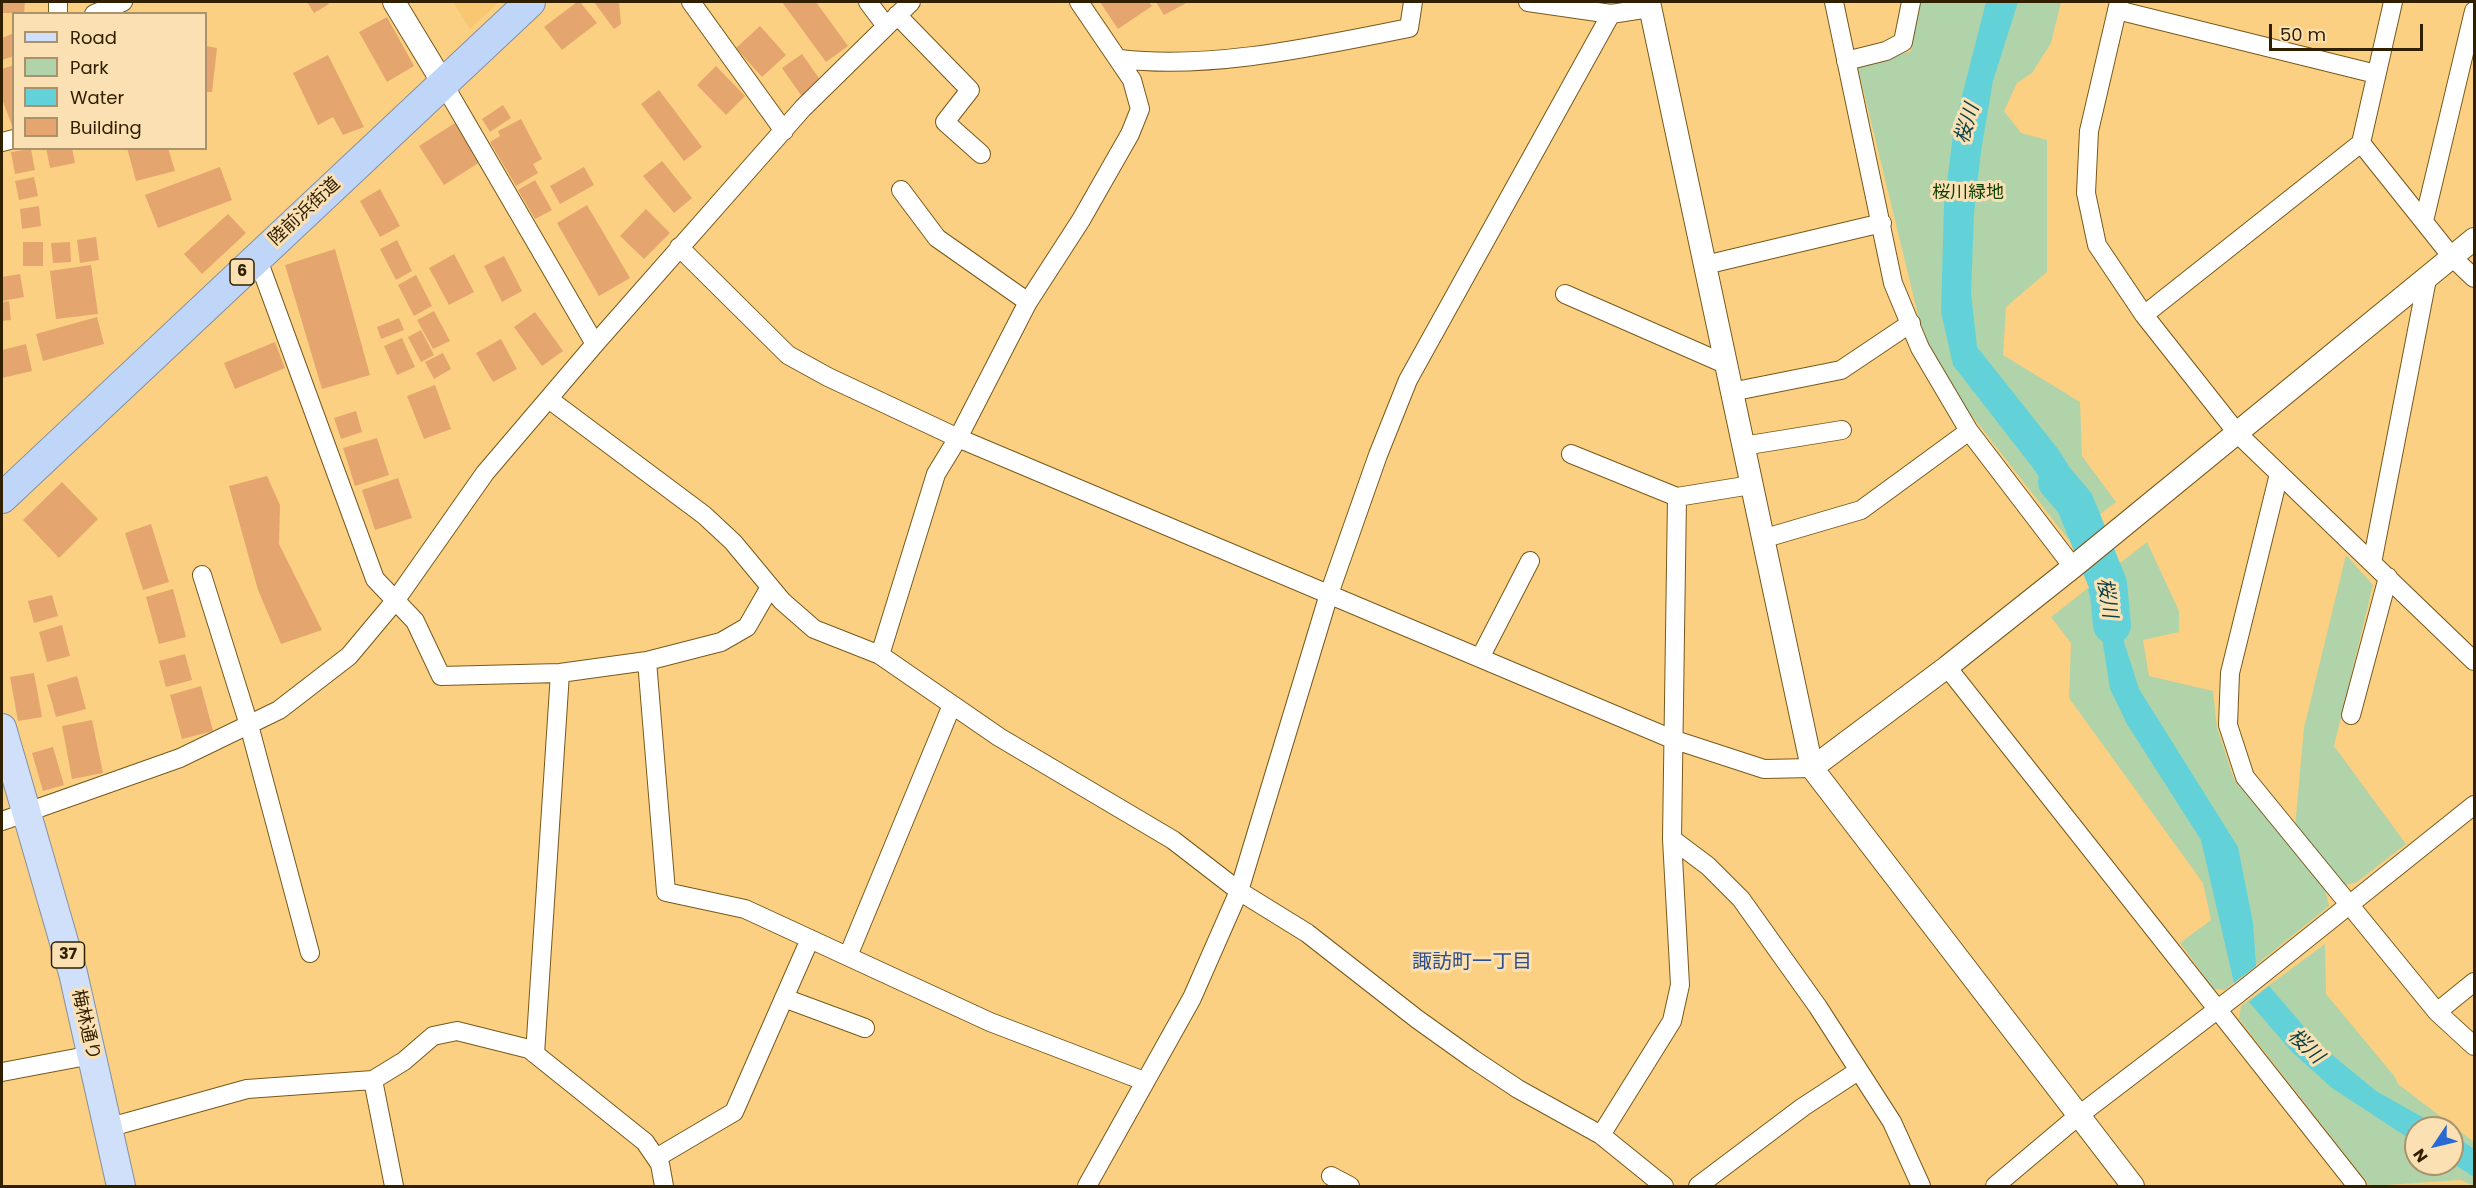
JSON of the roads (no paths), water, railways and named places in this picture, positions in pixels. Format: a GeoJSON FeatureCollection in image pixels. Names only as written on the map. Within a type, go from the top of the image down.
{"type":"FeatureCollection","features":[{"type":"Feature","properties":{"kind":"highway","name":"陸前浜街道"},"geometry":{"type":"LineString","coordinates":[[2,498],[531,2]]}},
{"type":"Feature","properties":{"kind":"main road","name":"梅林通り"},"geometry":{"type":"LineString","coordinates":[[2,728],[14,816],[73,973],[120,1186]]}},
{"type":"Feature","properties":{"kind":"street"},"geometry":{"type":"LineString","coordinates":[[99,12],[123,2]]}},
{"type":"Feature","properties":{"kind":"street"},"geometry":{"type":"LineString","coordinates":[[394,2],[595,344]]}},
{"type":"Feature","properties":{"kind":"street"},"geometry":{"type":"LineString","coordinates":[[691,2],[784,131]]}},
{"type":"Feature","properties":{"kind":"street"},"geometry":{"type":"LineString","coordinates":[[868,2],[970,90],[945,122],[981,154]]}},
{"type":"Feature","properties":{"kind":"street"},"geometry":{"type":"LineString","coordinates":[[14,816],[180,758],[279,710],[349,656],[395,601],[485,473],[550,400],[595,344],[784,131],[911,2]]}},
{"type":"Feature","properties":{"kind":"street"},"geometry":{"type":"LineString","coordinates":[[880,655],[936,474],[958,438],[1028,302],[1081,220],[1130,134],[1140,109],[1132,80],[1120,59],[1079,2]]}},
{"type":"Feature","properties":{"kind":"street"},"geometry":{"type":"LineString","coordinates":[[1120,59],[1158,63],[1191,61],[1348,40],[1409,28],[1413,2]]}},
{"type":"Feature","properties":{"kind":"street"},"geometry":{"type":"LineString","coordinates":[[1528,2],[1611,14],[1650,5],[1812,768],[2133,1186]]}},
{"type":"Feature","properties":{"kind":"street"},"geometry":{"type":"LineString","coordinates":[[1834,2],[1893,283],[1920,348],[1969,431],[2076,565]]}},
{"type":"Feature","properties":{"kind":"street"},"geometry":{"type":"LineString","coordinates":[[1846,61],[1886,51],[1903,42],[1911,2]]}},
{"type":"Feature","properties":{"kind":"street"},"geometry":{"type":"LineString","coordinates":[[2144,315],[2361,142],[2393,2]]}},
{"type":"Feature","properties":{"kind":"street"},"geometry":{"type":"LineString","coordinates":[[2376,74],[2118,5],[2089,131],[2086,193],[2097,245],[2144,315],[2238,434],[2475,661]]}},
{"type":"Feature","properties":{"kind":"street"},"geometry":{"type":"LineString","coordinates":[[2424,221],[2475,11]]}},
{"type":"Feature","properties":{"kind":"street"},"geometry":{"type":"LineString","coordinates":[[1087,1186],[1192,998],[1239,891],[1329,594],[1378,455],[1408,380],[1611,14]]}},
{"type":"Feature","properties":{"kind":"street"},"geometry":{"type":"LineString","coordinates":[[2361,142],[2452,256],[2475,278]]}},
{"type":"Feature","properties":{"kind":"street"},"geometry":{"type":"LineString","coordinates":[[901,190],[937,238],[1028,302]]}},
{"type":"Feature","properties":{"kind":"street"},"geometry":{"type":"LineString","coordinates":[[1705,265],[1882,223]]}},
{"type":"Feature","properties":{"kind":"street"},"geometry":{"type":"LineString","coordinates":[[679,247],[788,355],[828,377],[958,438],[1672,739],[1764,769],[1812,768],[1947,667],[2076,565],[2475,239]]}},
{"type":"Feature","properties":{"kind":"street"},"geometry":{"type":"LineString","coordinates":[[257,257],[375,579],[415,621],[441,676],[560,673],[646,661],[721,642],[747,627],[770,587]]}},
{"type":"Feature","properties":{"kind":"street"},"geometry":{"type":"LineString","coordinates":[[2372,562],[2427,279]]}},
{"type":"Feature","properties":{"kind":"street"},"geometry":{"type":"LineString","coordinates":[[1565,294],[1725,364]]}},
{"type":"Feature","properties":{"kind":"street"},"geometry":{"type":"LineString","coordinates":[[1731,392],[1841,370],[1911,323]]}},
{"type":"Feature","properties":{"kind":"street"},"geometry":{"type":"LineString","coordinates":[[550,400],[705,515],[733,542],[770,587],[814,629],[880,655],[999,737],[1173,840],[1239,891],[1307,933],[1417,1019],[1518,1089],[1601,1136],[1664,1186]]}},
{"type":"Feature","properties":{"kind":"street"},"geometry":{"type":"LineString","coordinates":[[1743,446],[1842,430]]}},
{"type":"Feature","properties":{"kind":"street"},"geometry":{"type":"LineString","coordinates":[[1762,539],[1861,510],[1969,431]]}},
{"type":"Feature","properties":{"kind":"street"},"geometry":{"type":"LineString","coordinates":[[1571,454],[1677,497],[1751,485]]}},
{"type":"Feature","properties":{"kind":"street"},"geometry":{"type":"LineString","coordinates":[[2279,474],[2230,672],[2228,725],[2246,777],[2349,907],[2437,1012],[2475,1046]]}},
{"type":"Feature","properties":{"kind":"street"},"geometry":{"type":"LineString","coordinates":[[1601,1136],[1672,1021],[1680,985],[1672,839],[1677,497]]}},
{"type":"Feature","properties":{"kind":"street"},"geometry":{"type":"LineString","coordinates":[[1480,658],[1530,561]]}},
{"type":"Feature","properties":{"kind":"street"},"geometry":{"type":"LineString","coordinates":[[202,575],[249,725],[310,952]]}},
{"type":"Feature","properties":{"kind":"street"},"geometry":{"type":"LineString","coordinates":[[2351,715],[2388,577]]}},
{"type":"Feature","properties":{"kind":"street"},"geometry":{"type":"LineString","coordinates":[[646,661],[666,892],[745,909],[990,1022],[1144,1081]]}},
{"type":"Feature","properties":{"kind":"street"},"geometry":{"type":"LineString","coordinates":[[1947,667],[2219,1008],[2357,1186]]}},
{"type":"Feature","properties":{"kind":"street"},"geometry":{"type":"LineString","coordinates":[[535,1054],[560,673]]}},
{"type":"Feature","properties":{"kind":"street"},"geometry":{"type":"LineString","coordinates":[[848,956],[952,705]]}},
{"type":"Feature","properties":{"kind":"street"},"geometry":{"type":"LineString","coordinates":[[1995,1186],[2078,1116],[2349,907],[2475,805]]}},
{"type":"Feature","properties":{"kind":"street"},"geometry":{"type":"LineString","coordinates":[[1672,839],[1708,866],[1741,899],[1818,1006],[1892,1122],[1921,1186]]}},
{"type":"Feature","properties":{"kind":"street"},"geometry":{"type":"LineString","coordinates":[[656,1158],[734,1112],[810,939]]}},
{"type":"Feature","properties":{"kind":"street"},"geometry":{"type":"LineString","coordinates":[[2437,1012],[2475,982]]}},
{"type":"Feature","properties":{"kind":"street"},"geometry":{"type":"LineString","coordinates":[[784,998],[865,1028]]}},
{"type":"Feature","properties":{"kind":"street"},"geometry":{"type":"LineString","coordinates":[[107,1128],[247,1089],[373,1080],[404,1061],[434,1036],[457,1031],[529,1049],[645,1142],[660,1164],[664,1186]]}},
{"type":"Feature","properties":{"kind":"street"},"geometry":{"type":"LineString","coordinates":[[2,1072],[92,1054]]}},
{"type":"Feature","properties":{"kind":"street"},"geometry":{"type":"LineString","coordinates":[[1698,1186],[1803,1107],[1858,1071]]}},
{"type":"Feature","properties":{"kind":"street"},"geometry":{"type":"LineString","coordinates":[[373,1080],[394,1186]]}},
{"type":"Feature","properties":{"kind":"street"},"geometry":{"type":"LineString","coordinates":[[1331,1176],[1350,1186]]}},
{"type":"Feature","properties":{"kind":"water"},"geometry":{"type":"Polygon","coordinates":[[[1986,2],[2018,2],[1993,81],[1981,151],[1974,213],[1971,293],[1977,347],[2058,449],[2097,511],[2076,530],[2033,468],[1953,365],[1941,312],[1944,206],[1954,127],[1986,2]]]}},
{"type":"Feature","properties":{"kind":"water"},"geometry":{"type":"Polygon","coordinates":[[[2120,563],[2124,642],[2139,689],[2238,847],[2253,923],[2256,966],[2234,983],[2201,840],[2127,724],[2110,689],[2100,625],[2088,590],[2120,563]]]}},
{"type":"Feature","properties":{"kind":"water"},"geometry":{"type":"Polygon","coordinates":[[[2269,986],[2319,1044],[2376,1091],[2421,1116],[2404,1116],[2404,1135],[2332,1088],[2292,1052],[2249,1002],[2269,986]]]}},
{"type":"Feature","properties":{"kind":"water"},"geometry":{"type":"Polygon","coordinates":[[[2464,1142],[2474,1149],[2474,1177],[2464,1171],[2464,1142]]]}},
{"type":"Feature","properties":{"kind":"waterway","name":"桜川"},"geometry":{"type":"LineString","coordinates":[[2057,482],[2075,503],[2108,584],[2112,625]]}},
{"type":"Feature","properties":{"kind":"district","name":"諏訪町一丁目"},"geometry":{"type":"Point","coordinates":[1472,963]}},
{"type":"Feature","properties":{"kind":"park label","name":"桜川緑地"},"geometry":{"type":"Point","coordinates":[1968,193]}}]}
